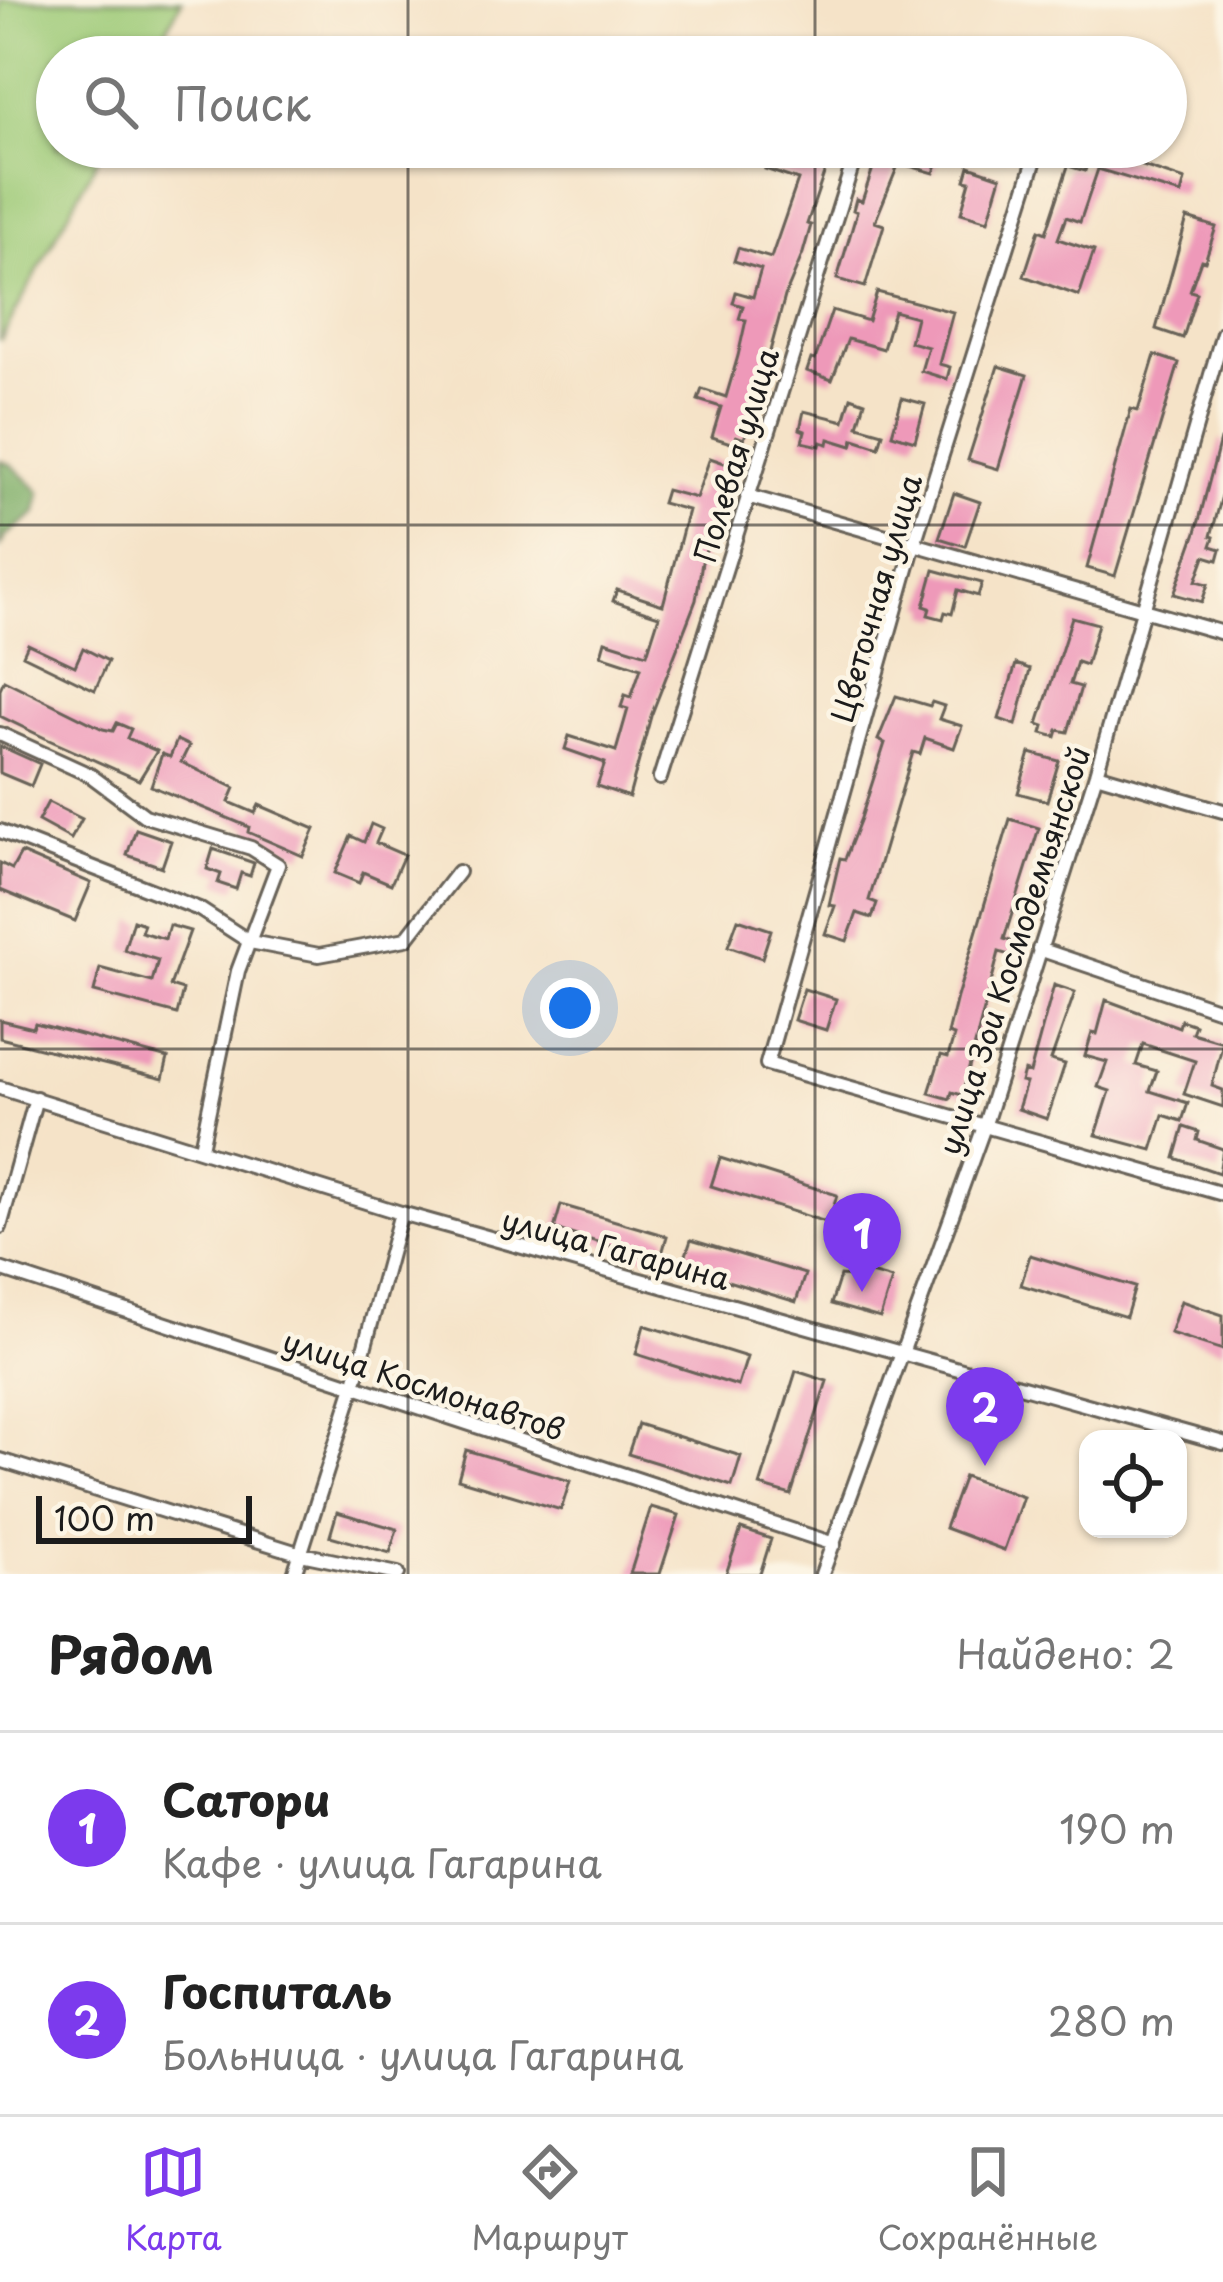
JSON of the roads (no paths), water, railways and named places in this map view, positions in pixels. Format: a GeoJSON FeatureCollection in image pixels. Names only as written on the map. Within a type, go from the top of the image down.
{"type":"FeatureCollection","features":[{"type":"Feature","properties":{"kind":"street","name":"Полевая улица"},"geometry":{"type":"LineString","coordinates":[[660,778],[851,168]]}},
{"type":"Feature","properties":{"kind":"street","name":"Цветочная улица"},"geometry":{"type":"LineString","coordinates":[[985,1124],[766,1064],[914,544],[1033,168]]}},
{"type":"Feature","properties":{"kind":"street","name":"улица Зои Космодемьянской"},"geometry":{"type":"LineString","coordinates":[[823,1574],[985,1124],[1096,774],[1223,333]]}},
{"type":"Feature","properties":{"kind":"street"},"geometry":{"type":"LineString","coordinates":[[747,496],[1223,633]]}},
{"type":"Feature","properties":{"kind":"street"},"geometry":{"type":"LineString","coordinates":[[0,734],[90,775],[145,816],[251,848],[278,865],[238,971],[201,1148]]}},
{"type":"Feature","properties":{"kind":"street"},"geometry":{"type":"LineString","coordinates":[[1096,774],[1223,811]]}},
{"type":"Feature","properties":{"kind":"street"},"geometry":{"type":"LineString","coordinates":[[0,830],[199,909],[250,942],[319,956],[406,939],[458,872]]}},
{"type":"Feature","properties":{"kind":"street"},"geometry":{"type":"LineString","coordinates":[[1039,949],[1223,1011]]}},
{"type":"Feature","properties":{"kind":"street","name":"улица Гагарина"},"geometry":{"type":"LineString","coordinates":[[0,1088],[401,1214],[1223,1443]]}},
{"type":"Feature","properties":{"kind":"street"},"geometry":{"type":"LineString","coordinates":[[0,1227],[36,1098]]}},
{"type":"Feature","properties":{"kind":"street"},"geometry":{"type":"LineString","coordinates":[[985,1124],[1223,1194]]}},
{"type":"Feature","properties":{"kind":"street"},"geometry":{"type":"LineString","coordinates":[[294,1574],[354,1387],[401,1214]]}},
{"type":"Feature","properties":{"kind":"street","name":"улица Космонавтов"},"geometry":{"type":"LineString","coordinates":[[0,1269],[834,1544]]}},
{"type":"Feature","properties":{"kind":"street"},"geometry":{"type":"LineString","coordinates":[[0,1460],[301,1554],[398,1574]]}},
{"type":"Feature","properties":{"kind":"place","name":"Сатори"},"geometry":{"type":"Point","coordinates":[862,1292]}},
{"type":"Feature","properties":{"kind":"place","name":"Госпиталь"},"geometry":{"type":"Point","coordinates":[985,1466]}}]}
